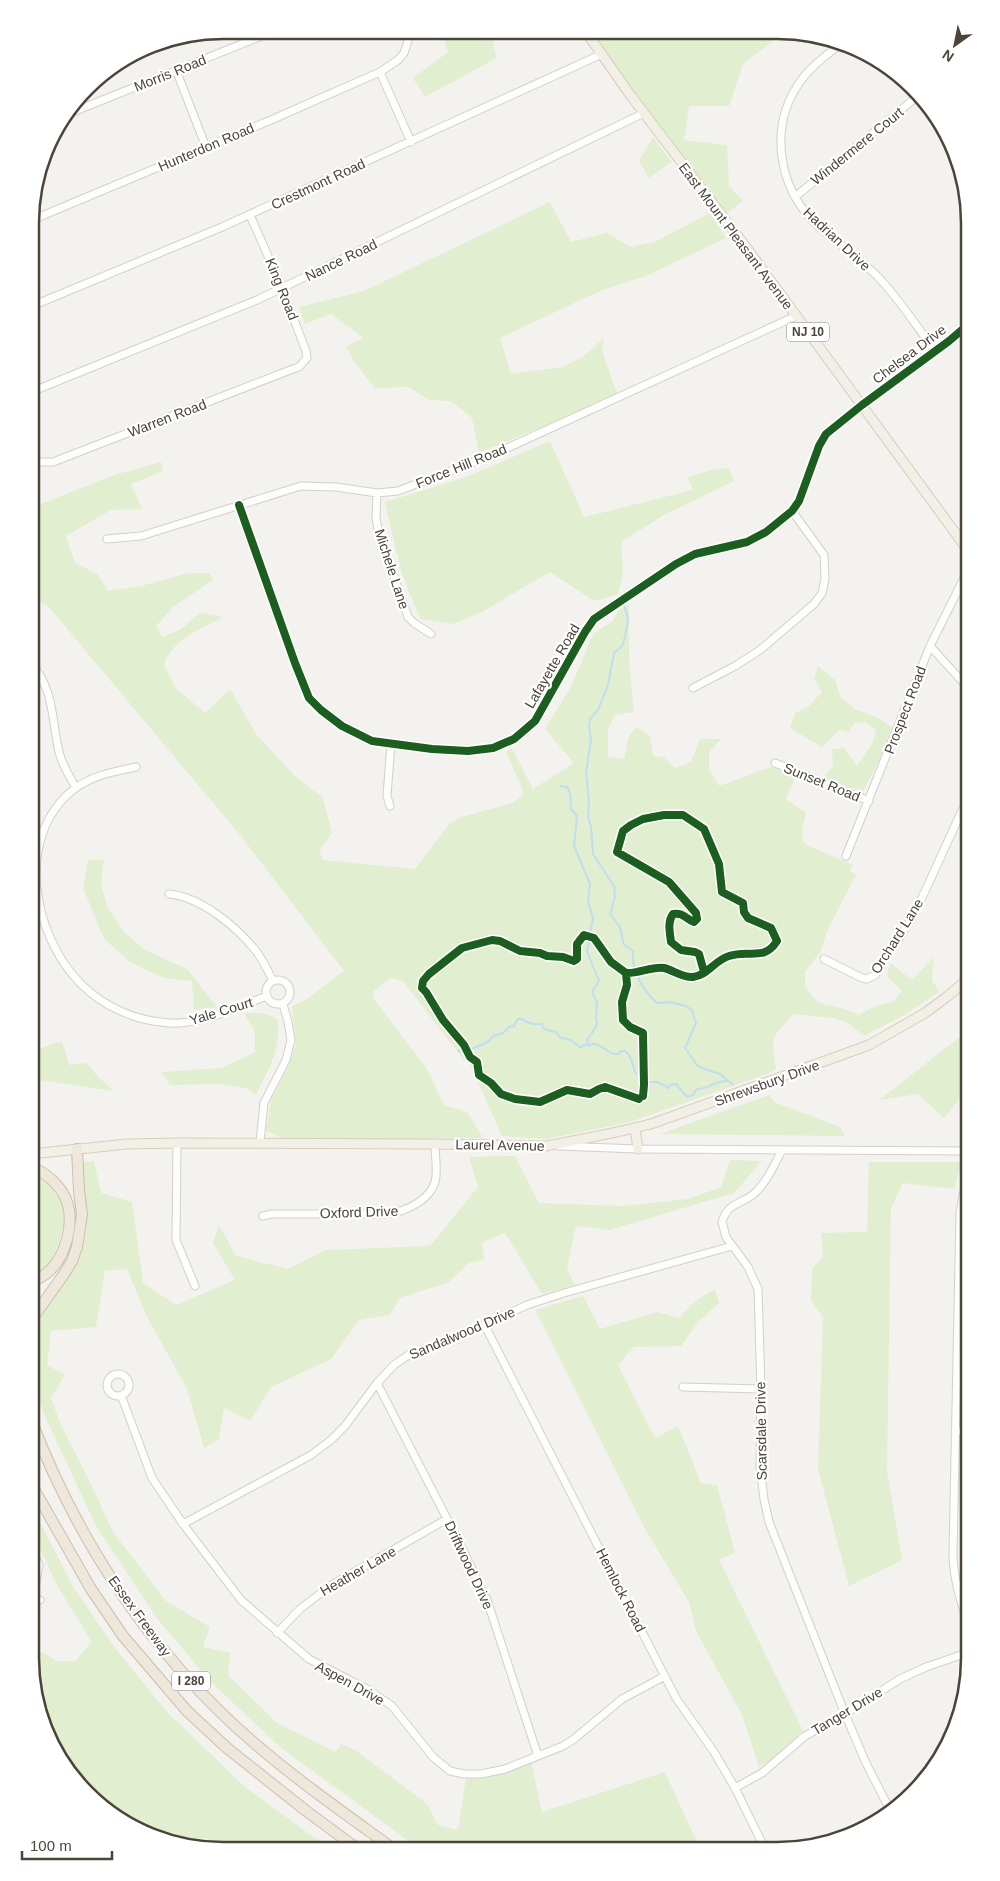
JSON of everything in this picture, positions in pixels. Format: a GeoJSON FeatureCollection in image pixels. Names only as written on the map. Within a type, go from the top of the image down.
{"type":"FeatureCollection","features":[{"type":"Feature","properties":{"kind":"highway"},"geometry":{"type":"LineString","coordinates":[[39,1309],[72,1261],[77,1247],[82,1215],[77,1149]]}},
{"type":"Feature","properties":{"kind":"highway"},"geometry":{"type":"LineString","coordinates":[[39,1171],[53,1181],[68,1203],[70,1215],[67,1240],[54,1267],[39,1279]]}},
{"type":"Feature","properties":{"kind":"highway","name":"Essex Freeway"},"geometry":{"type":"LineString","coordinates":[[39,1438],[62,1492],[103,1565],[140,1620],[178,1668],[253,1742],[307,1787],[384,1842]]}},
{"type":"Feature","properties":{"kind":"highway","name":"Essex Freeway"},"geometry":{"type":"LineString","coordinates":[[39,1498],[96,1597],[123,1636],[187,1711],[227,1748],[348,1842]]}},
{"type":"Feature","properties":{"kind":"main road","name":"NJ 10"},"geometry":{"type":"LineString","coordinates":[[591,39],[644,113]]}},
{"type":"Feature","properties":{"kind":"main road","name":"East Mount Pleasant Avenue"},"geometry":{"type":"LineString","coordinates":[[644,113],[961,541]]}},
{"type":"Feature","properties":{"kind":"main road","name":"Shrewsbury Drive"},"geometry":{"type":"LineString","coordinates":[[546,1146],[635,1128],[869,1045],[925,1013],[961,985]]}},
{"type":"Feature","properties":{"kind":"main road"},"geometry":{"type":"LineString","coordinates":[[635,1128],[638,1149]]}},
{"type":"Feature","properties":{"kind":"main road","name":"Laurel Avenue"},"geometry":{"type":"LineString","coordinates":[[39,1152],[127,1144],[260,1142],[546,1146]]}},
{"type":"Feature","properties":{"kind":"street","name":"Morris Road"},"geometry":{"type":"LineString","coordinates":[[78,110],[254,39]]}},
{"type":"Feature","properties":{"kind":"street","name":"Hunterdon Road"},"geometry":{"type":"LineString","coordinates":[[39,217],[380,72],[398,60],[404,53],[408,39]]}},
{"type":"Feature","properties":{"kind":"street","name":"Hadrian Drive"},"geometry":{"type":"LineString","coordinates":[[835,49],[818,62],[806,75],[796,87],[787,106],[782,122],[781,141],[783,163],[788,183],[795,197],[813,220],[880,278],[935,351]]}},
{"type":"Feature","properties":{"kind":"street","name":"Crestmont Road"},"geometry":{"type":"LineString","coordinates":[[39,303],[250,215],[602,54]]}},
{"type":"Feature","properties":{"kind":"street"},"geometry":{"type":"LineString","coordinates":[[176,70],[206,147]]}},
{"type":"Feature","properties":{"kind":"street"},"geometry":{"type":"LineString","coordinates":[[380,72],[411,142]]}},
{"type":"Feature","properties":{"kind":"street","name":"Windermere Court"},"geometry":{"type":"LineString","coordinates":[[795,197],[913,100]]}},
{"type":"Feature","properties":{"kind":"street","name":"Nance Road"},"geometry":{"type":"LineString","coordinates":[[39,389],[257,300],[644,113]]}},
{"type":"Feature","properties":{"kind":"street","name":"King Road"},"geometry":{"type":"LineString","coordinates":[[250,215],[282,288],[306,351],[307,358],[303,364]]}},
{"type":"Feature","properties":{"kind":"street","name":"Force Hill Road"},"geometry":{"type":"LineString","coordinates":[[107,539],[141,536],[301,486],[336,487],[377,493],[398,491],[492,455],[796,316]]}},
{"type":"Feature","properties":{"kind":"street","name":"Chelsea Drive"},"geometry":{"type":"LineString","coordinates":[[862,405],[961,329]]}},
{"type":"Feature","properties":{"kind":"street","name":"Warren Road"},"geometry":{"type":"LineString","coordinates":[[39,462],[53,462],[303,364]]}},
{"type":"Feature","properties":{"kind":"street","name":"Lafayette Road"},"geometry":{"type":"LineString","coordinates":[[240,505],[295,663],[309,698],[321,710],[342,726],[372,741],[432,749],[468,751],[493,748],[514,739],[535,721],[594,619],[676,564],[696,554],[747,542],[766,532],[792,512],[799,501],[818,446],[826,434],[862,405]]}},
{"type":"Feature","properties":{"kind":"street","name":"Michele Lane"},"geometry":{"type":"LineString","coordinates":[[377,493],[376,517],[378,530],[408,617],[431,634]]}},
{"type":"Feature","properties":{"kind":"street"},"geometry":{"type":"LineString","coordinates":[[693,688],[735,666],[760,650],[814,604],[822,593],[825,579],[824,555],[792,512]]}},
{"type":"Feature","properties":{"kind":"street","name":"Prospect Road"},"geometry":{"type":"LineString","coordinates":[[846,856],[930,646],[961,584]]}},
{"type":"Feature","properties":{"kind":"street"},"geometry":{"type":"LineString","coordinates":[[930,646],[961,680]]}},
{"type":"Feature","properties":{"kind":"street"},"geometry":{"type":"LineString","coordinates":[[39,675],[51,702],[63,764],[76,788]]}},
{"type":"Feature","properties":{"kind":"street"},"geometry":{"type":"LineString","coordinates":[[390,806],[387,796],[391,743]]}},
{"type":"Feature","properties":{"kind":"street","name":"Sunset Road"},"geometry":{"type":"LineString","coordinates":[[775,763],[869,801]]}},
{"type":"Feature","properties":{"kind":"street","name":"Yale Court"},"geometry":{"type":"LineString","coordinates":[[39,841],[47,822],[58,805],[76,788],[101,775],[136,767]]}},
{"type":"Feature","properties":{"kind":"street","name":"Orchard Lane"},"geometry":{"type":"LineString","coordinates":[[824,959],[862,978],[867,979],[875,975],[914,913],[961,812]]}},
{"type":"Feature","properties":{"kind":"street"},"geometry":{"type":"LineString","coordinates":[[169,894],[195,900],[224,920],[244,937],[257,953],[273,981]]}},
{"type":"Feature","properties":{"kind":"street","name":"Yale Court"},"geometry":{"type":"LineString","coordinates":[[39,895],[46,926],[57,952],[72,975],[92,994],[116,1009],[156,1022],[184,1023],[202,1019],[267,996]]}},
{"type":"Feature","properties":{"kind":"street"},"geometry":{"type":"LineString","coordinates":[[273,981],[283,981],[290,988],[290,995],[282,1004],[274,1004],[267,996],[267,989],[273,981]]}},
{"type":"Feature","properties":{"kind":"street"},"geometry":{"type":"LineString","coordinates":[[260,1142],[264,1103],[286,1060],[291,1040],[282,1004]]}},
{"type":"Feature","properties":{"kind":"street"},"geometry":{"type":"LineString","coordinates":[[177,1143],[176,1240],[194,1286]]}},
{"type":"Feature","properties":{"kind":"street","name":"Oxford Drive"},"geometry":{"type":"LineString","coordinates":[[263,1216],[272,1214],[386,1214],[404,1211],[426,1195],[435,1182],[435,1144]]}},
{"type":"Feature","properties":{"kind":"street","name":"Laurel Avenue"},"geometry":{"type":"LineString","coordinates":[[546,1146],[638,1149],[961,1150]]}},
{"type":"Feature","properties":{"kind":"street","name":"Scarsdale Drive"},"geometry":{"type":"LineString","coordinates":[[782,1150],[758,1191],[745,1200],[734,1204],[725,1213],[722,1222],[722,1228],[732,1246],[748,1267],[758,1289],[761,1389],[760,1468],[764,1499],[769,1522],[845,1714],[866,1763],[887,1805]]}},
{"type":"Feature","properties":{"kind":"street"},"geometry":{"type":"LineString","coordinates":[[961,1207],[953,1569],[961,1596]]}},
{"type":"Feature","properties":{"kind":"street","name":"Sandalwood Drive"},"geometry":{"type":"LineString","coordinates":[[183,1524],[311,1455],[345,1426],[377,1383],[394,1365],[410,1354],[448,1341],[521,1308],[564,1293],[732,1246]]}},
{"type":"Feature","properties":{"kind":"street","name":"Hemlock Road"},"geometry":{"type":"LineString","coordinates":[[484,1324],[676,1698],[714,1752],[735,1788],[762,1842]]}},
{"type":"Feature","properties":{"kind":"street","name":"Driftwood Drive"},"geometry":{"type":"LineString","coordinates":[[377,1383],[447,1519],[486,1600],[538,1756]]}},
{"type":"Feature","properties":{"kind":"street"},"geometry":{"type":"LineString","coordinates":[[683,1386],[761,1389]]}},
{"type":"Feature","properties":{"kind":"street","name":"Aspen Drive"},"geometry":{"type":"LineString","coordinates":[[121,1395],[152,1478],[183,1524],[240,1600],[309,1660],[367,1689],[388,1703],[434,1757],[450,1771],[464,1774],[481,1774],[505,1768],[538,1756],[574,1739],[622,1699],[665,1676]]}},
{"type":"Feature","properties":{"kind":"street"},"geometry":{"type":"LineString","coordinates":[[955,1432],[961,1431]]}},
{"type":"Feature","properties":{"kind":"street","name":"Heather Lane"},"geometry":{"type":"LineString","coordinates":[[277,1633],[300,1609],[330,1586],[447,1519]]}},
{"type":"Feature","properties":{"kind":"street","name":"Tanger Drive"},"geometry":{"type":"LineString","coordinates":[[735,1788],[762,1773],[805,1736],[845,1714],[900,1679],[926,1667],[961,1655]]}},
{"type":"Feature","properties":{"kind":"green space"},"geometry":{"type":"Polygon","coordinates":[[[493,39],[493,45],[497,58],[425,97],[413,78],[448,52],[444,40],[493,39]]]}},
{"type":"Feature","properties":{"kind":"green space"},"geometry":{"type":"Polygon","coordinates":[[[597,39],[775,39],[743,64],[729,106],[689,106],[684,140],[727,145],[729,186],[743,201],[725,215],[667,140],[597,39]]]}},
{"type":"Feature","properties":{"kind":"green space"},"geometry":{"type":"Polygon","coordinates":[[[653,137],[672,162],[649,178],[639,161],[653,137]]]}},
{"type":"Feature","properties":{"kind":"green space"},"geometry":{"type":"Polygon","coordinates":[[[550,202],[571,242],[607,233],[630,247],[655,242],[710,213],[726,238],[646,276],[600,291],[500,338],[511,374],[563,367],[584,356],[604,338],[602,351],[618,396],[479,453],[472,418],[451,401],[429,400],[408,387],[375,388],[356,364],[346,347],[363,338],[331,314],[305,324],[299,307],[364,291],[550,202]]]}},
{"type":"Feature","properties":{"kind":"green space"},"geometry":{"type":"Polygon","coordinates":[[[550,441],[584,517],[693,490],[688,477],[711,470],[728,468],[734,481],[664,515],[621,542],[623,572],[618,594],[594,601],[550,572],[480,613],[452,624],[420,619],[401,571],[385,502],[469,476],[550,441]]]}},
{"type":"Feature","properties":{"kind":"green space"},"geometry":{"type":"Polygon","coordinates":[[[161,462],[163,471],[131,484],[142,509],[111,510],[66,536],[75,563],[97,574],[108,591],[141,586],[189,573],[210,573],[213,580],[173,607],[156,626],[162,637],[180,630],[200,613],[224,617],[181,641],[168,655],[164,664],[176,688],[205,713],[230,689],[256,734],[296,777],[323,798],[332,833],[319,850],[323,860],[415,869],[449,824],[461,817],[513,803],[524,793],[506,752],[511,747],[533,789],[574,763],[545,729],[572,685],[593,634],[613,621],[618,611],[629,604],[629,660],[634,712],[615,715],[608,729],[608,757],[624,759],[629,736],[637,727],[650,736],[653,756],[664,757],[675,768],[691,762],[700,739],[721,739],[709,752],[709,769],[719,786],[771,767],[795,777],[786,799],[806,813],[802,830],[803,842],[853,865],[850,871],[856,875],[827,931],[821,951],[805,972],[805,986],[818,1003],[841,1008],[859,1015],[875,1006],[893,1002],[902,991],[887,976],[890,963],[912,980],[934,957],[932,980],[939,992],[904,1015],[864,1036],[848,1023],[834,1018],[792,1014],[776,1034],[773,1049],[776,1069],[767,1074],[630,1122],[546,1139],[502,1136],[467,1058],[464,1060],[403,981],[390,978],[374,991],[373,998],[427,1069],[444,1105],[467,1112],[483,1138],[287,1140],[266,1131],[271,1101],[296,1045],[292,1006],[304,1001],[344,971],[240,835],[48,606],[39,602],[39,505],[114,475],[161,462]]]}},
{"type":"Feature","properties":{"kind":"green space"},"geometry":{"type":"Polygon","coordinates":[[[818,666],[835,680],[841,698],[855,709],[878,718],[895,729],[863,792],[823,778],[833,766],[832,749],[844,748],[857,766],[872,744],[876,730],[865,722],[854,723],[849,732],[839,730],[822,747],[790,728],[795,713],[809,706],[822,692],[814,679],[818,666]]]}},
{"type":"Feature","properties":{"kind":"green space"},"geometry":{"type":"Polygon","coordinates":[[[88,860],[104,860],[101,883],[107,906],[124,932],[145,950],[187,969],[217,1007],[194,1010],[192,981],[163,978],[130,962],[104,939],[83,888],[88,860]]]}},
{"type":"Feature","properties":{"kind":"green space"},"geometry":{"type":"Polygon","coordinates":[[[244,1013],[263,1013],[278,1019],[276,1050],[256,1095],[246,1088],[217,1084],[170,1085],[161,1072],[222,1068],[255,1052],[255,1032],[244,1013]]]}},
{"type":"Feature","properties":{"kind":"green space"},"geometry":{"type":"Polygon","coordinates":[[[961,1036],[961,1097],[944,1118],[918,1094],[879,1100],[961,1036]]]}},
{"type":"Feature","properties":{"kind":"green space"},"geometry":{"type":"Polygon","coordinates":[[[62,1041],[69,1065],[87,1063],[98,1077],[114,1091],[39,1080],[39,1049],[62,1041]]]}},
{"type":"Feature","properties":{"kind":"green space"},"geometry":{"type":"Polygon","coordinates":[[[770,1095],[774,1102],[840,1127],[845,1136],[659,1134],[770,1095]]]}},
{"type":"Feature","properties":{"kind":"green space"},"geometry":{"type":"Polygon","coordinates":[[[515,1156],[539,1203],[622,1206],[688,1199],[721,1187],[730,1160],[762,1161],[734,1193],[609,1230],[576,1226],[567,1269],[575,1285],[542,1294],[505,1233],[482,1242],[484,1260],[469,1263],[449,1282],[400,1298],[390,1315],[359,1320],[331,1359],[271,1387],[250,1421],[224,1408],[219,1439],[204,1448],[187,1389],[146,1315],[127,1269],[105,1271],[96,1327],[51,1331],[47,1365],[65,1375],[51,1398],[60,1423],[113,1532],[166,1601],[210,1627],[203,1647],[230,1653],[228,1675],[277,1723],[336,1752],[341,1744],[355,1750],[427,1804],[438,1825],[458,1830],[466,1778],[530,1756],[542,1812],[665,1772],[697,1842],[410,1842],[280,1747],[210,1681],[156,1617],[96,1526],[43,1412],[39,1398],[39,1316],[74,1268],[87,1230],[81,1162],[94,1161],[101,1193],[132,1202],[143,1283],[176,1305],[235,1280],[213,1243],[219,1225],[236,1256],[288,1269],[326,1250],[430,1246],[478,1187],[469,1157],[515,1156]]]}},
{"type":"Feature","properties":{"kind":"green space"},"geometry":{"type":"Polygon","coordinates":[[[869,1162],[961,1162],[954,1189],[903,1183],[891,1208],[887,1472],[902,1560],[849,1586],[818,1469],[823,1317],[811,1301],[812,1269],[823,1257],[821,1233],[867,1232],[869,1162]]]}},
{"type":"Feature","properties":{"kind":"green space"},"geometry":{"type":"Polygon","coordinates":[[[39,1177],[48,1184],[61,1201],[65,1217],[60,1240],[49,1265],[39,1271],[39,1177]]]}},
{"type":"Feature","properties":{"kind":"green space"},"geometry":{"type":"Polygon","coordinates":[[[715,1289],[719,1303],[698,1322],[681,1346],[634,1347],[618,1365],[655,1438],[678,1426],[701,1483],[717,1485],[735,1553],[719,1560],[803,1731],[774,1757],[759,1767],[742,1715],[696,1631],[689,1602],[644,1527],[535,1310],[583,1296],[600,1329],[657,1312],[679,1318],[695,1301],[715,1289]]]}},
{"type":"Feature","properties":{"kind":"green space"},"geometry":{"type":"Polygon","coordinates":[[[39,1520],[74,1588],[115,1648],[168,1713],[244,1786],[320,1842],[214,1842],[204,1838],[187,1839],[153,1828],[131,1818],[93,1788],[63,1750],[53,1728],[42,1694],[39,1651],[57,1661],[75,1661],[92,1642],[58,1587],[39,1546],[39,1520]]]}},
{"type":"Feature","properties":{"kind":"waterway"},"geometry":{"type":"LineString","coordinates":[[624,605],[628,619],[625,637],[622,646],[614,653],[608,685],[598,710],[590,719],[589,726],[591,739],[586,773],[589,801],[588,817],[591,827],[593,854],[614,886],[615,897],[610,914],[620,927],[624,945],[633,951],[634,965],[643,986],[657,1003],[670,1002],[686,1006],[692,1010],[696,1023],[685,1048],[697,1065],[720,1074],[733,1085]]}},
{"type":"Feature","properties":{"kind":"waterway"},"geometry":{"type":"LineString","coordinates":[[560,786],[567,787],[570,793],[571,809],[577,816],[574,846],[590,884],[588,902],[593,918],[587,951],[599,981],[592,992],[597,1003],[597,1022],[596,1027],[587,1040],[589,1046]]}},
{"type":"Feature","properties":{"kind":"waterway"},"geometry":{"type":"LineString","coordinates":[[458,1051],[474,1048],[488,1042],[493,1036],[503,1033],[509,1027],[514,1026],[518,1019],[521,1019],[532,1024],[542,1024],[544,1029],[556,1032],[561,1038],[571,1040],[581,1048],[583,1045],[597,1044],[613,1054],[625,1051],[631,1059],[636,1074]]}},
{"type":"Feature","properties":{"kind":"waterway"},"geometry":{"type":"LineString","coordinates":[[647,1082],[657,1082],[669,1088],[670,1085],[676,1084],[687,1097],[693,1095],[697,1089],[727,1081]]}},
{"type":"Feature","properties":{"kind":"cycle path"},"geometry":{"type":"LineString","coordinates":[[239,505],[295,663],[309,698],[321,710],[342,726],[372,741],[432,749],[468,751],[493,748],[514,739],[535,721],[594,619],[676,564],[695,554],[747,542],[766,532],[792,511],[799,501],[819,446],[826,434],[961,331]]}},
{"type":"Feature","properties":{"kind":"cycle path"},"geometry":{"type":"LineString","coordinates":[[626,973],[664,968],[686,976],[698,976],[703,973],[724,958],[736,954],[761,953],[767,951],[777,941],[771,928],[748,918],[744,912],[743,903],[722,892],[719,864],[704,829],[683,815],[664,815],[643,819],[623,831],[617,852],[669,882],[696,913],[697,919],[694,922],[682,915],[673,914],[669,924],[671,942],[681,950],[699,954],[704,972]]}},
{"type":"Feature","properties":{"kind":"cycle path"},"geometry":{"type":"LineString","coordinates":[[639,1099],[605,1087],[590,1094],[567,1090],[540,1102],[515,1099],[501,1094],[491,1083],[479,1075],[477,1062],[470,1057],[464,1045],[443,1020],[422,988],[423,981],[462,948],[492,940],[500,941],[520,951],[563,957],[574,961],[577,959],[577,944],[584,935],[594,938],[611,962],[626,973],[627,985],[622,1002],[623,1020],[630,1027],[643,1033],[643,1096]]}}]}
